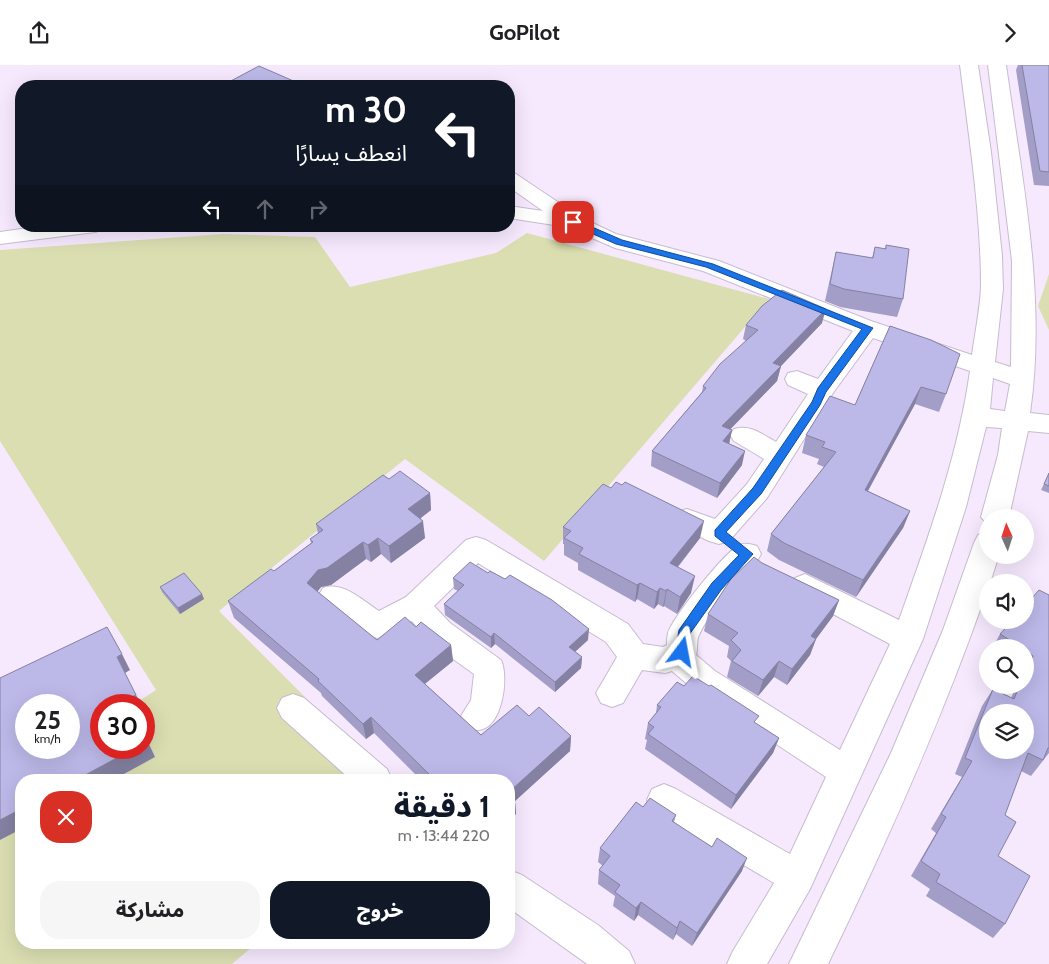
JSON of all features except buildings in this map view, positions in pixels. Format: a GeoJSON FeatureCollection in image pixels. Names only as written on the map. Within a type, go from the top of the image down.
{"type":"FeatureCollection","features":[{"type":"Feature","properties":{"kind":"street"},"geometry":{"type":"LineString","coordinates":[[746,964],[797,877],[908,639],[952,507],[976,417],[984,367],[992,289],[982,151],[969,65]]}},
{"type":"Feature","properties":{"kind":"street"},"geometry":{"type":"LineString","coordinates":[[996,509],[1011,455],[1023,379],[1023,261],[997,65]]}},
{"type":"Feature","properties":{"kind":"street"},"geometry":{"type":"LineString","coordinates":[[515,182],[534,193],[573,222],[619,242],[709,265],[868,328],[1023,379]]}},
{"type":"Feature","properties":{"kind":"street"},"geometry":{"type":"LineString","coordinates":[[515,213],[573,222]]}},
{"type":"Feature","properties":{"kind":"street"},"geometry":{"type":"LineString","coordinates":[[0,238],[48,232]]}},
{"type":"Feature","properties":{"kind":"street"},"geometry":{"type":"LineString","coordinates":[[719,533],[757,491],[779,456],[817,403],[822,391],[868,328]]}},
{"type":"Feature","properties":{"kind":"street"},"geometry":{"type":"LineString","coordinates":[[797,379],[822,391]]}},
{"type":"Feature","properties":{"kind":"street"},"geometry":{"type":"LineString","coordinates":[[976,417],[1049,424]]}},
{"type":"Feature","properties":{"kind":"street"},"geometry":{"type":"LineString","coordinates":[[743,435],[779,456]]}},
{"type":"Feature","properties":{"kind":"street"},"geometry":{"type":"LineString","coordinates":[[687,519],[719,533],[766,567],[908,639]]}},
{"type":"Feature","properties":{"kind":"street"},"geometry":{"type":"LineString","coordinates":[[333,596],[378,626],[416,605],[476,548],[617,633],[634,656],[665,660],[682,652],[683,634],[716,587],[766,567]]}},
{"type":"Feature","properties":{"kind":"street"},"geometry":{"type":"LineString","coordinates":[[808,964],[863,855],[921,722],[975,587],[982,564]]}},
{"type":"Feature","properties":{"kind":"street"},"geometry":{"type":"LineString","coordinates":[[416,605],[439,632],[490,669],[486,704],[477,716]]}},
{"type":"Feature","properties":{"kind":"street"},"geometry":{"type":"LineString","coordinates":[[675,655],[704,680],[846,772]]}},
{"type":"Feature","properties":{"kind":"street"},"geometry":{"type":"LineString","coordinates":[[612,693],[634,656]]}},
{"type":"Feature","properties":{"kind":"street"},"geometry":{"type":"LineString","coordinates":[[293,708],[368,774]]}},
{"type":"Feature","properties":{"kind":"street"},"geometry":{"type":"LineString","coordinates":[[664,800],[797,877]]}},
{"type":"Feature","properties":{"kind":"street"},"geometry":{"type":"LineString","coordinates":[[515,891],[585,938],[616,964]]}},
{"type":"Feature","properties":{"kind":"green space"},"geometry":{"type":"Polygon","coordinates":[[[527,233],[769,299],[544,561],[405,459],[219,611],[382,774],[29,774],[51,759],[80,759],[80,740],[90,733],[90,759],[155,759],[155,694],[150,694],[156,690],[0,441],[0,250],[223,234],[315,237],[350,287],[496,253],[527,233]]]}},
{"type":"Feature","properties":{"kind":"green space"},"geometry":{"type":"Polygon","coordinates":[[[1049,274],[1049,330],[1038,306],[1049,274]]]}},
{"type":"Feature","properties":{"kind":"green space"},"geometry":{"type":"Polygon","coordinates":[[[15,783],[15,949],[250,949],[232,964],[0,964],[0,793],[15,783]]]}},
{"type":"Feature","properties":{"kind":"route"},"geometry":{"type":"LineString","coordinates":[[573,222],[596,234],[619,242],[709,265],[868,328],[822,391],[817,403],[757,491],[719,533],[747,554],[716,587],[683,634],[682,652]]}}]}
